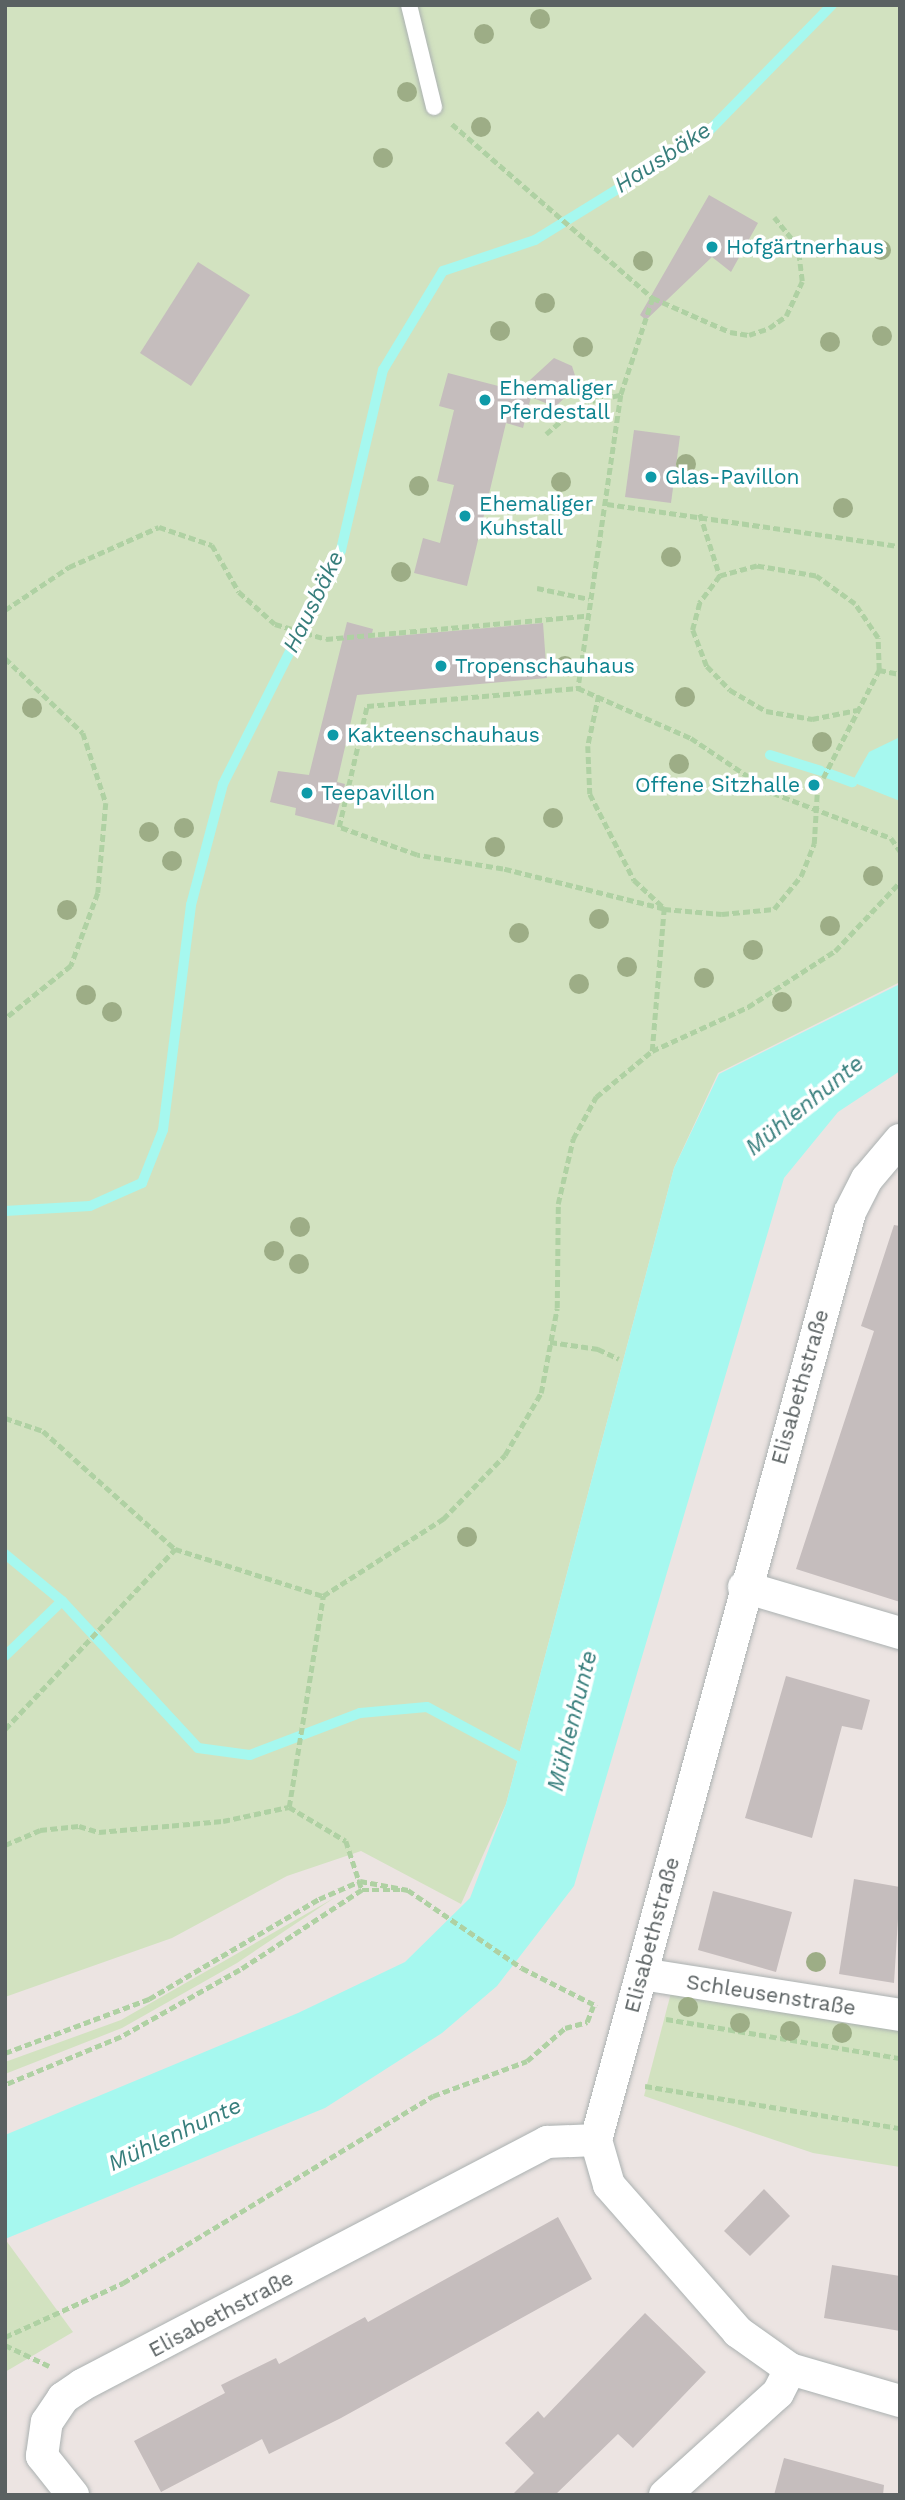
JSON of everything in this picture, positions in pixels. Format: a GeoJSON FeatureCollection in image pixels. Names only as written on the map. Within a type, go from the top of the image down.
{"type":"FeatureCollection","features":[{"type":"Feature","properties":{"kind":"street","name":"Elisabethstraße"},"geometry":{"type":"LineString","coordinates":[[73,2495],[42,2456],[47,2422],[63,2398],[82,2385],[547,2142],[596,2140],[614,2081],[744,1587],[850,1212],[867,1179],[900,1140]]}},
{"type":"Feature","properties":{"kind":"street"},"geometry":{"type":"LineString","coordinates":[[744,1587],[900,1633]]}},
{"type":"Feature","properties":{"kind":"street","name":"Schleusenstraße"},"geometry":{"type":"LineString","coordinates":[[642,1974],[900,2015]]}},
{"type":"Feature","properties":{"kind":"street"},"geometry":{"type":"LineString","coordinates":[[596,2140],[609,2185],[738,2332],[790,2369],[900,2401]]}},
{"type":"Feature","properties":{"kind":"street"},"geometry":{"type":"LineString","coordinates":[[665,2495],[778,2393],[790,2369]]}},
{"type":"Feature","properties":{"kind":"lane"},"geometry":{"type":"LineString","coordinates":[[409,5],[434,107]]}},
{"type":"Feature","properties":{"kind":"path"},"geometry":{"type":"LineString","coordinates":[[434,107],[582,240],[653,298],[730,332],[749,334],[769,328],[786,316],[802,282],[798,247],[774,217]]}},
{"type":"Feature","properties":{"kind":"path"},"geometry":{"type":"LineString","coordinates":[[578,688],[586,616],[607,504],[621,395],[653,298]]}},
{"type":"Feature","properties":{"kind":"path"},"geometry":{"type":"LineString","coordinates":[[546,433],[582,403],[621,395]]}},
{"type":"Feature","properties":{"kind":"path"},"geometry":{"type":"LineString","coordinates":[[607,504],[700,514],[900,545]]}},
{"type":"Feature","properties":{"kind":"path"},"geometry":{"type":"LineString","coordinates":[[700,514],[720,576]]}},
{"type":"Feature","properties":{"kind":"path"},"geometry":{"type":"LineString","coordinates":[[5,610],[69,567],[159,527],[212,545],[239,592],[275,624],[326,639],[586,616]]}},
{"type":"Feature","properties":{"kind":"path"},"geometry":{"type":"LineString","coordinates":[[822,778],[879,670],[878,638],[855,604],[816,576],[757,566],[720,576],[700,603],[693,631],[707,666],[730,690],[766,711],[812,719],[857,710]]}},
{"type":"Feature","properties":{"kind":"path"},"geometry":{"type":"LineString","coordinates":[[537,588],[589,599]]}},
{"type":"Feature","properties":{"kind":"path"},"geometry":{"type":"LineString","coordinates":[[5,658],[83,733],[106,803],[98,893],[71,966],[5,1019]]}},
{"type":"Feature","properties":{"kind":"path"},"geometry":{"type":"LineString","coordinates":[[879,670],[900,674]]}},
{"type":"Feature","properties":{"kind":"path"},"geometry":{"type":"LineString","coordinates":[[817,794],[813,805],[814,844],[801,876],[774,909],[722,914],[664,909],[503,869],[417,855],[340,827],[367,706],[578,688],[691,738],[773,793],[813,805],[891,838],[900,851]]}},
{"type":"Feature","properties":{"kind":"path"},"geometry":{"type":"LineString","coordinates":[[599,695],[588,746],[590,794],[634,880],[664,909]]}},
{"type":"Feature","properties":{"kind":"path"},"geometry":{"type":"LineString","coordinates":[[289,1807],[303,1702],[323,1596],[443,1520],[505,1455],[541,1393],[557,1308],[558,1204],[573,1139],[596,1097],[652,1051],[747,1007],[835,951],[900,882]]}},
{"type":"Feature","properties":{"kind":"path"},"geometry":{"type":"LineString","coordinates":[[652,1051],[664,909]]}},
{"type":"Feature","properties":{"kind":"path"},"geometry":{"type":"LineString","coordinates":[[551,1342],[598,1349],[619,1359]]}},
{"type":"Feature","properties":{"kind":"path"},"geometry":{"type":"LineString","coordinates":[[5,1418],[43,1431],[175,1549],[323,1596]]}},
{"type":"Feature","properties":{"kind":"path"},"geometry":{"type":"LineString","coordinates":[[5,1729],[100,1625],[175,1549]]}},
{"type":"Feature","properties":{"kind":"path"},"geometry":{"type":"LineString","coordinates":[[5,1845],[40,1829],[126,1829],[223,1821],[289,1807],[346,1841],[362,1890]]}},
{"type":"Feature","properties":{"kind":"path"},"geometry":{"type":"LineString","coordinates":[[5,2053],[149,1999],[319,1899],[360,1881],[408,1890],[522,1968],[593,2006],[587,2022],[565,2028],[527,2061],[433,2096],[123,2283],[5,2337]]}},
{"type":"Feature","properties":{"kind":"path"},"geometry":{"type":"LineString","coordinates":[[5,2084],[121,2037],[240,1970],[362,1890],[408,1890]]}},
{"type":"Feature","properties":{"kind":"path"},"geometry":{"type":"LineString","coordinates":[[656,2017],[900,2058]]}},
{"type":"Feature","properties":{"kind":"path"},"geometry":{"type":"LineString","coordinates":[[614,2081],[900,2128]]}},
{"type":"Feature","properties":{"kind":"path"},"geometry":{"type":"LineString","coordinates":[[5,2345],[82,2385]]}},
{"type":"Feature","properties":{"kind":"green space"},"geometry":{"type":"Polygon","coordinates":[[[5,5],[900,5],[900,982],[718,1073],[674,1168],[506,1804],[461,1904],[361,1851],[287,1876],[172,1938],[5,1997],[5,5]]]}},
{"type":"Feature","properties":{"kind":"green space"},"geometry":{"type":"Polygon","coordinates":[[[334,1898],[237,1963],[122,2028],[5,2074],[5,2062],[121,2020],[334,1898]]]}},
{"type":"Feature","properties":{"kind":"green space"},"geometry":{"type":"Polygon","coordinates":[[[671,1993],[900,2030],[900,2167],[813,2153],[644,2096],[671,1993]]]}},
{"type":"Feature","properties":{"kind":"green space"},"geometry":{"type":"Polygon","coordinates":[[[5,2239],[73,2332],[5,2372],[5,2239]]]}},
{"type":"Feature","properties":{"kind":"water"},"geometry":{"type":"Polygon","coordinates":[[[900,737],[900,801],[852,782],[869,752],[900,737]]]}},
{"type":"Feature","properties":{"kind":"water","name":"Mühlenhunte"},"geometry":{"type":"Polygon","coordinates":[[[900,984],[900,1071],[838,1112],[784,1178],[574,1886],[497,1986],[442,2033],[325,2108],[5,2239],[5,2135],[298,2013],[405,1962],[470,1898],[506,1804],[674,1168],[719,1074],[900,984]]]}},
{"type":"Feature","properties":{"kind":"building","name":"Hofgärtnerhaus"},"geometry":{"type":"Polygon","coordinates":[[[709,195],[758,223],[731,272],[712,257],[646,320],[640,315],[709,195]]]}},
{"type":"Feature","properties":{"kind":"building"},"geometry":{"type":"Polygon","coordinates":[[[198,262],[250,295],[191,386],[140,353],[198,262]]]}},
{"type":"Feature","properties":{"kind":"building"},"geometry":{"type":"Polygon","coordinates":[[[554,358],[572,366],[578,385],[555,407],[531,397],[523,428],[506,423],[467,586],[414,573],[423,538],[440,543],[454,485],[437,481],[454,410],[439,406],[448,373],[518,391],[554,358]]]}},
{"type":"Feature","properties":{"kind":"building","name":"Glas-Pavillon"},"geometry":{"type":"Polygon","coordinates":[[[634,430],[680,436],[671,503],[625,497],[634,430]]]}},
{"type":"Feature","properties":{"kind":"building","name":"Tropenschauhaus"},"geometry":{"type":"Polygon","coordinates":[[[347,622],[373,629],[371,638],[543,623],[547,678],[357,695],[337,782],[345,784],[334,825],[295,815],[296,808],[270,802],[278,771],[309,775],[347,622]]]}},
{"type":"Feature","properties":{"kind":"building"},"geometry":{"type":"Polygon","coordinates":[[[894,1225],[900,1226],[900,1602],[796,1569],[874,1331],[861,1326],[894,1225]]]}},
{"type":"Feature","properties":{"kind":"building"},"geometry":{"type":"Polygon","coordinates":[[[786,1676],[870,1700],[862,1730],[842,1726],[812,1838],[745,1818],[786,1676]]]}},
{"type":"Feature","properties":{"kind":"building"},"geometry":{"type":"Polygon","coordinates":[[[854,1879],[900,1887],[894,1983],[839,1974],[854,1879]]]}},
{"type":"Feature","properties":{"kind":"building"},"geometry":{"type":"Polygon","coordinates":[[[713,1891],[792,1912],[776,1972],[698,1950],[713,1891]]]}},
{"type":"Feature","properties":{"kind":"building"},"geometry":{"type":"Polygon","coordinates":[[[764,2189],[790,2216],[750,2256],[724,2231],[764,2189]]]}},
{"type":"Feature","properties":{"kind":"building"},"geometry":{"type":"Polygon","coordinates":[[[558,2217],[592,2279],[341,2418],[269,2454],[262,2439],[161,2492],[134,2441],[225,2393],[221,2385],[276,2358],[279,2364],[365,2317],[368,2322],[558,2217]]]}},
{"type":"Feature","properties":{"kind":"building"},"geometry":{"type":"Polygon","coordinates":[[[832,2265],[900,2276],[900,2331],[824,2318],[832,2265]]]}},
{"type":"Feature","properties":{"kind":"building"},"geometry":{"type":"Polygon","coordinates":[[[645,2313],[706,2372],[633,2448],[618,2434],[555,2495],[512,2495],[534,2473],[505,2443],[538,2411],[544,2418],[645,2313]]]}},
{"type":"Feature","properties":{"kind":"building"},"geometry":{"type":"Polygon","coordinates":[[[784,2458],[884,2485],[883,2495],[774,2495],[784,2458]]]}},
{"type":"Feature","properties":{"kind":"waterway","name":"Hausbäke"},"geometry":{"type":"LineString","coordinates":[[5,1211],[90,1206],[142,1183],[163,1130],[191,905],[223,784],[341,550],[383,370],[443,271],[535,240],[705,135],[832,5]]}},
{"type":"Feature","properties":{"kind":"waterway"},"geometry":{"type":"LineString","coordinates":[[770,755],[821,771]]}},
{"type":"Feature","properties":{"kind":"waterway"},"geometry":{"type":"LineString","coordinates":[[827,773],[852,782]]}},
{"type":"Feature","properties":{"kind":"waterway"},"geometry":{"type":"LineString","coordinates":[[5,1554],[62,1601]]}},
{"type":"Feature","properties":{"kind":"waterway"},"geometry":{"type":"LineString","coordinates":[[5,1656],[62,1601],[198,1748],[250,1755],[360,1713],[427,1707],[531,1763]]}},
{"type":"Feature","properties":{"kind":"place","name":"Hofgärtnerhaus"},"geometry":{"type":"Point","coordinates":[712,247]}},
{"type":"Feature","properties":{"kind":"place","name":"Ehemaliger Pferdestall"},"geometry":{"type":"Point","coordinates":[485,400]}},
{"type":"Feature","properties":{"kind":"place","name":"Glas-Pavillon"},"geometry":{"type":"Point","coordinates":[651,477]}},
{"type":"Feature","properties":{"kind":"place","name":"Ehemaliger Kuhstall"},"geometry":{"type":"Point","coordinates":[465,516]}},
{"type":"Feature","properties":{"kind":"place","name":"Tropenschauhaus"},"geometry":{"type":"Point","coordinates":[441,666]}},
{"type":"Feature","properties":{"kind":"place","name":"Kakteenschauhaus"},"geometry":{"type":"Point","coordinates":[333,735]}},
{"type":"Feature","properties":{"kind":"place","name":"Offene Sitzhalle"},"geometry":{"type":"Point","coordinates":[814,785]}},
{"type":"Feature","properties":{"kind":"place","name":"Teepavillon"},"geometry":{"type":"Point","coordinates":[307,793]}}]}
